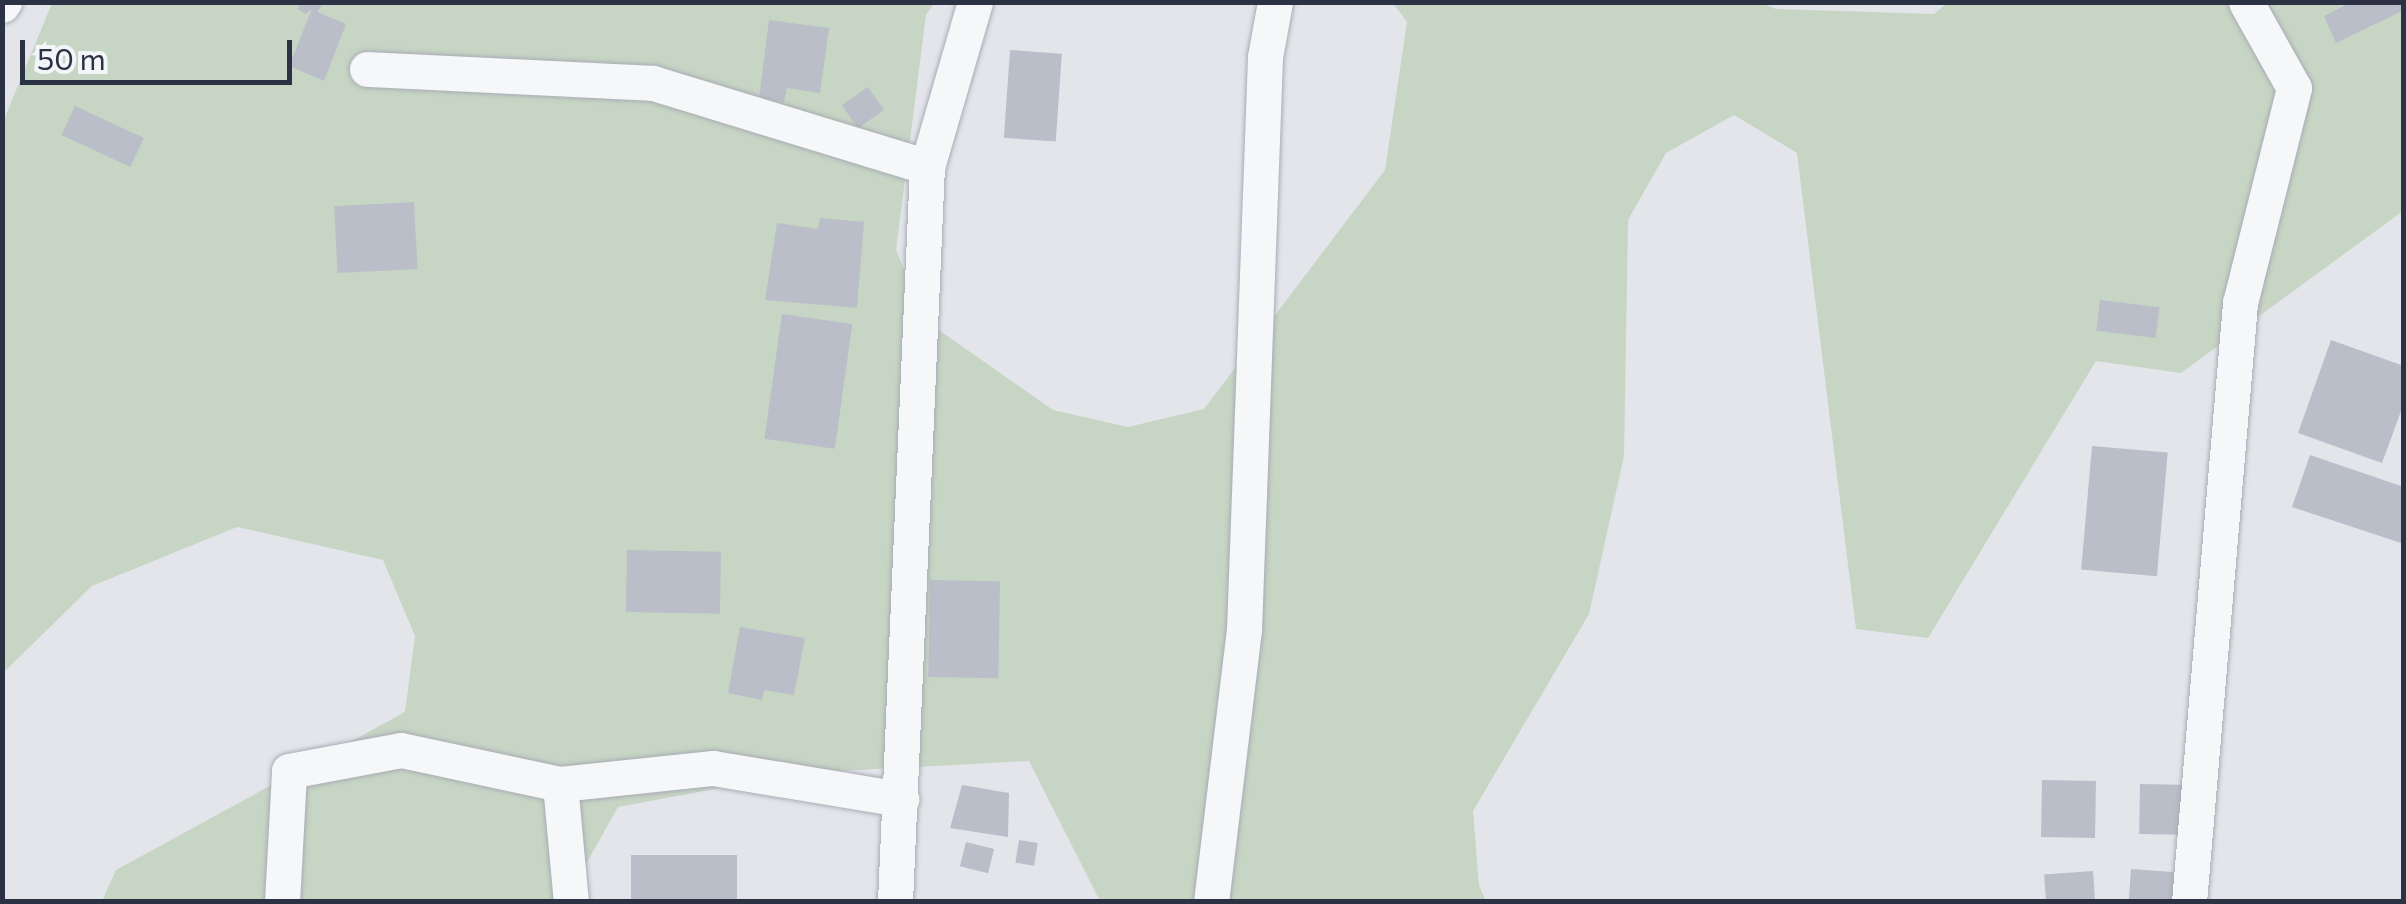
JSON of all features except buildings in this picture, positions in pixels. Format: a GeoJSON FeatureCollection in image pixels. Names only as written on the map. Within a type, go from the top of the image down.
{"type":"FeatureCollection","features":[{"type":"Feature","properties":{"kind":"street"},"geometry":{"type":"LineString","coordinates":[[895,902],[927,167],[975,2]]}},
{"type":"Feature","properties":{"kind":"street"},"geometry":{"type":"LineString","coordinates":[[1211,902],[1244,630],[1266,57],[1275,2]]}},
{"type":"Feature","properties":{"kind":"street"},"geometry":{"type":"LineString","coordinates":[[2190,902],[2240,302],[2294,88],[2246,2]]}},
{"type":"Feature","properties":{"kind":"street"},"geometry":{"type":"LineString","coordinates":[[367,69],[652,83],[927,167]]}},
{"type":"Feature","properties":{"kind":"street"},"geometry":{"type":"LineString","coordinates":[[282,902],[289,771],[401,750],[560,784],[714,768],[901,799]]}},
{"type":"Feature","properties":{"kind":"street"},"geometry":{"type":"LineString","coordinates":[[560,784],[571,902]]}},
{"type":"Feature","properties":{"kind":"green space"},"geometry":{"type":"Polygon","coordinates":[[[1760,2],[1776,9],[1934,14],[1948,2],[2403,3],[2403,211],[2181,373],[2096,361],[1928,638],[1856,629],[1797,153],[1734,115],[1666,153],[1628,220],[1624,456],[1589,614],[1473,811],[1479,886],[1486,901],[1100,901],[1029,761],[800,773],[618,807],[578,878],[581,901],[102,901],[116,870],[405,712],[415,636],[383,560],[237,527],[92,586],[3,673],[3,122],[52,3],[934,3],[926,15],[896,250],[926,321],[1053,410],[1128,427],[1204,409],[1385,170],[1407,22],[1393,3],[1760,2]]]}}]}
